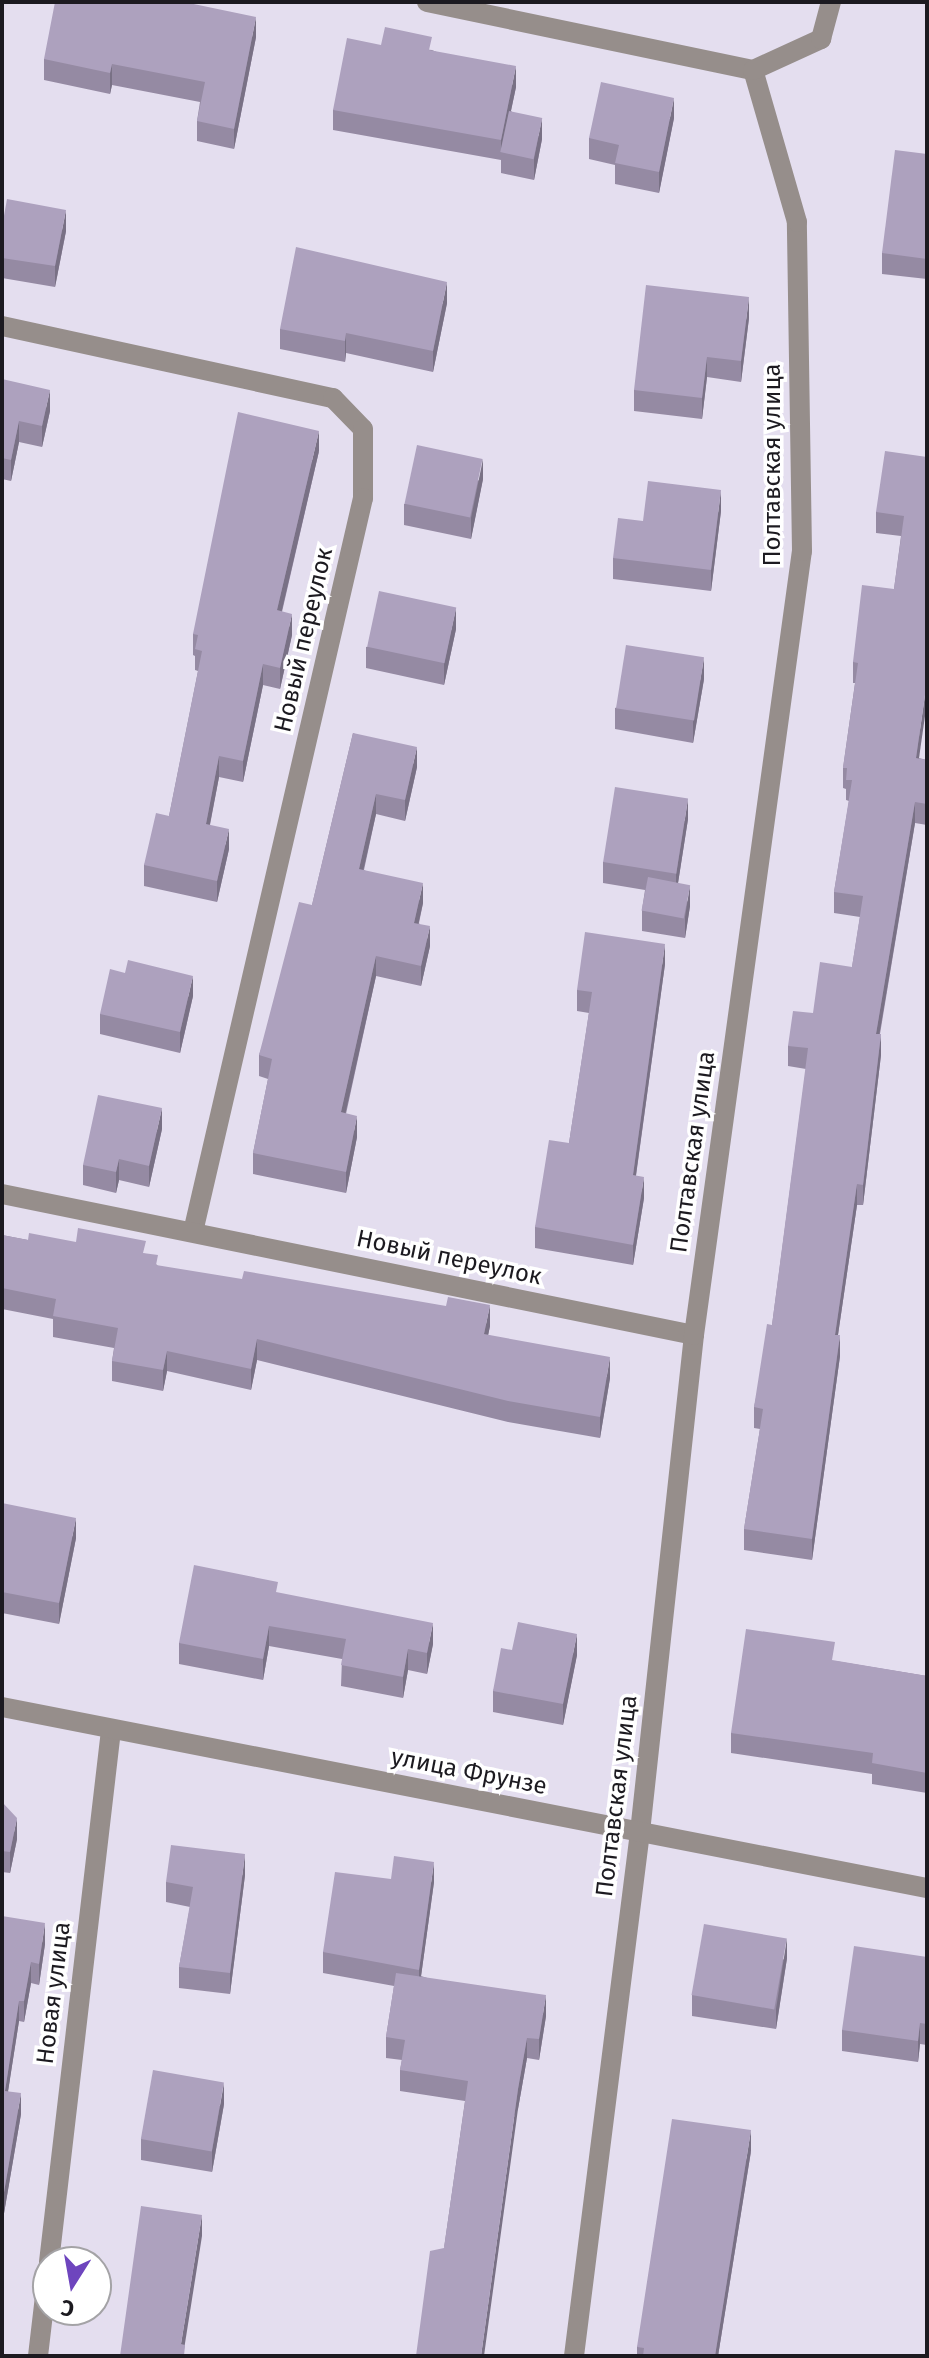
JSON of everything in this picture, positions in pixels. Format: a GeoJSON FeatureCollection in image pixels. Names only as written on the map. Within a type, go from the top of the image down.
{"type":"FeatureCollection","features":[{"type":"Feature","properties":{"kind":"street"},"geometry":{"type":"LineString","coordinates":[[427,2],[753,70],[821,39],[831,2]]}},
{"type":"Feature","properties":{"kind":"street","name":"Полтавская улица"},"geometry":{"type":"LineString","coordinates":[[574,2356],[640,1832],[694,1335],[802,551],[797,222],[753,70]]}},
{"type":"Feature","properties":{"kind":"street","name":"Новый переулок"},"geometry":{"type":"LineString","coordinates":[[2,326],[333,398],[363,429],[363,498],[193,1232]]}},
{"type":"Feature","properties":{"kind":"street","name":"Новый переулок"},"geometry":{"type":"LineString","coordinates":[[2,1194],[694,1335]]}},
{"type":"Feature","properties":{"kind":"street","name":"улица Фрунзе"},"geometry":{"type":"LineString","coordinates":[[2,1707],[927,1888]]}},
{"type":"Feature","properties":{"kind":"street","name":"Новая улица"},"geometry":{"type":"LineString","coordinates":[[51,2246],[111,1730]]}},
{"type":"Feature","properties":{"kind":"street"},"geometry":{"type":"LineString","coordinates":[[38,2356],[42,2326]]}},
{"type":"Feature","properties":{"kind":"building"},"geometry":{"type":"Polygon","coordinates":[[[55,2],[184,2],[256,17],[234,129],[197,121],[205,82],[112,64],[110,73],[44,59],[55,2]]]}},
{"type":"Feature","properties":{"kind":"building"},"geometry":{"type":"Polygon","coordinates":[[[385,27],[432,37],[429,50],[516,66],[501,140],[333,110],[347,38],[381,45],[385,27]]]}},
{"type":"Feature","properties":{"kind":"building"},"geometry":{"type":"Polygon","coordinates":[[[601,82],[674,98],[659,172],[615,163],[619,145],[589,138],[601,82]]]}},
{"type":"Feature","properties":{"kind":"building"},"geometry":{"type":"Polygon","coordinates":[[[509,111],[542,118],[534,159],[500,152],[509,111]]]}},
{"type":"Feature","properties":{"kind":"building"},"geometry":{"type":"Polygon","coordinates":[[[895,150],[927,154],[927,259],[882,253],[895,150]]]}},
{"type":"Feature","properties":{"kind":"building"},"geometry":{"type":"Polygon","coordinates":[[[7,199],[66,210],[55,266],[2,258],[2,227],[7,199]]]}},
{"type":"Feature","properties":{"kind":"building"},"geometry":{"type":"Polygon","coordinates":[[[296,247],[447,282],[433,351],[346,333],[345,341],[280,329],[296,247]]]}},
{"type":"Feature","properties":{"kind":"building"},"geometry":{"type":"Polygon","coordinates":[[[646,285],[749,297],[741,361],[707,357],[702,398],[634,390],[646,285]]]}},
{"type":"Feature","properties":{"kind":"building"},"geometry":{"type":"Polygon","coordinates":[[[2,379],[50,390],[42,426],[19,421],[11,460],[2,458],[2,379]]]}},
{"type":"Feature","properties":{"kind":"building"},"geometry":{"type":"Polygon","coordinates":[[[238,412],[319,431],[277,610],[292,614],[280,668],[263,664],[243,761],[219,756],[206,824],[229,829],[217,881],[144,865],[156,813],[169,816],[202,651],[195,649],[198,635],[193,634],[238,412]]]}},
{"type":"Feature","properties":{"kind":"building"},"geometry":{"type":"Polygon","coordinates":[[[417,445],[483,459],[470,518],[405,504],[417,445]]]}},
{"type":"Feature","properties":{"kind":"building"},"geometry":{"type":"Polygon","coordinates":[[[885,451],[927,457],[927,681],[916,758],[927,760],[927,804],[915,802],[876,1034],[881,1034],[863,1185],[857,1184],[835,1335],[840,1335],[812,1539],[744,1529],[763,1409],[754,1407],[767,1324],[772,1325],[808,1048],[788,1046],[793,1011],[813,1013],[820,962],[852,967],[863,896],[834,892],[852,780],[846,780],[847,768],[843,768],[858,663],[853,662],[862,585],[894,589],[904,516],[876,512],[885,451]]]}},
{"type":"Feature","properties":{"kind":"building"},"geometry":{"type":"Polygon","coordinates":[[[648,481],[721,490],[711,570],[613,558],[618,518],[643,521],[648,481]]]}},
{"type":"Feature","properties":{"kind":"building"},"geometry":{"type":"Polygon","coordinates":[[[379,591],[456,607],[444,663],[367,647],[379,591]]]}},
{"type":"Feature","properties":{"kind":"building"},"geometry":{"type":"Polygon","coordinates":[[[626,645],[704,657],[694,721],[616,708],[626,645]]]}},
{"type":"Feature","properties":{"kind":"building"},"geometry":{"type":"Polygon","coordinates":[[[353,733],[417,747],[405,800],[376,794],[359,869],[423,883],[414,923],[430,926],[421,966],[376,956],[341,1112],[357,1116],[346,1172],[253,1153],[272,1059],[259,1055],[299,902],[312,905],[353,733]]]}},
{"type":"Feature","properties":{"kind":"building"},"geometry":{"type":"Polygon","coordinates":[[[615,787],[688,799],[676,874],[603,862],[615,787]]]}},
{"type":"Feature","properties":{"kind":"building"},"geometry":{"type":"Polygon","coordinates":[[[648,877],[690,885],[684,919],[642,910],[648,877]]]}},
{"type":"Feature","properties":{"kind":"building"},"geometry":{"type":"Polygon","coordinates":[[[585,932],[665,944],[633,1175],[644,1177],[633,1245],[535,1227],[549,1140],[569,1143],[592,992],[577,990],[585,932]]]}},
{"type":"Feature","properties":{"kind":"building"},"geometry":{"type":"Polygon","coordinates":[[[128,960],[193,976],[180,1032],[100,1014],[110,969],[125,973],[128,960]]]}},
{"type":"Feature","properties":{"kind":"building"},"geometry":{"type":"Polygon","coordinates":[[[98,1095],[162,1108],[149,1166],[119,1159],[116,1172],[83,1165],[98,1095]]]}},
{"type":"Feature","properties":{"kind":"building"},"geometry":{"type":"Polygon","coordinates":[[[78,1228],[146,1241],[143,1253],[158,1255],[156,1265],[242,1279],[244,1271],[446,1306],[448,1297],[490,1305],[484,1334],[610,1357],[600,1417],[508,1401],[257,1339],[251,1369],[167,1351],[163,1370],[112,1361],[118,1328],[53,1316],[56,1299],[2,1288],[2,1235],[28,1240],[29,1233],[76,1242],[78,1228]]]}},
{"type":"Feature","properties":{"kind":"building"},"geometry":{"type":"Polygon","coordinates":[[[2,1503],[76,1518],[59,1603],[2,1592],[2,1503]]]}},
{"type":"Feature","properties":{"kind":"building"},"geometry":{"type":"Polygon","coordinates":[[[194,1565],[278,1582],[276,1592],[433,1623],[427,1653],[408,1649],[403,1677],[341,1665],[346,1639],[269,1626],[263,1659],[179,1643],[194,1565]]]}},
{"type":"Feature","properties":{"kind":"building"},"geometry":{"type":"Polygon","coordinates":[[[518,1622],[577,1634],[563,1704],[493,1691],[501,1648],[512,1650],[518,1622]]]}},
{"type":"Feature","properties":{"kind":"building"},"geometry":{"type":"Polygon","coordinates":[[[746,1629],[835,1642],[832,1660],[927,1676],[927,1773],[872,1763],[873,1753],[731,1733],[746,1629]]]}},
{"type":"Feature","properties":{"kind":"building"},"geometry":{"type":"Polygon","coordinates":[[[2,1802],[17,1818],[10,1852],[2,1851],[2,1802]]]}},
{"type":"Feature","properties":{"kind":"building"},"geometry":{"type":"Polygon","coordinates":[[[171,1845],[245,1854],[230,1973],[179,1967],[193,1887],[166,1882],[171,1845]]]}},
{"type":"Feature","properties":{"kind":"building"},"geometry":{"type":"Polygon","coordinates":[[[394,1856],[434,1862],[419,1970],[323,1952],[335,1872],[391,1879],[394,1856]]]}},
{"type":"Feature","properties":{"kind":"building"},"geometry":{"type":"Polygon","coordinates":[[[2,1916],[45,1923],[39,1964],[31,1962],[24,2001],[19,2001],[5,2091],[21,2093],[2,2204],[2,1916]]]}},
{"type":"Feature","properties":{"kind":"building"},"geometry":{"type":"Polygon","coordinates":[[[704,1924],[787,1939],[774,2009],[691,1995],[704,1924]]]}},
{"type":"Feature","properties":{"kind":"building"},"geometry":{"type":"Polygon","coordinates":[[[854,1946],[927,1957],[927,2024],[920,2023],[918,2041],[842,2030],[854,1946]]]}},
{"type":"Feature","properties":{"kind":"building"},"geometry":{"type":"Polygon","coordinates":[[[396,1973],[546,1995],[539,2039],[527,2038],[481,2356],[416,2356],[430,2251],[444,2248],[468,2081],[400,2070],[405,2040],[386,2037],[396,1973]]]}},
{"type":"Feature","properties":{"kind":"building"},"geometry":{"type":"Polygon","coordinates":[[[153,2070],[224,2083],[212,2151],[141,2139],[153,2070]]]}},
{"type":"Feature","properties":{"kind":"building"},"geometry":{"type":"Polygon","coordinates":[[[672,2119],[751,2130],[715,2356],[643,2356],[644,2348],[637,2347],[672,2119]]]}},
{"type":"Feature","properties":{"kind":"building"},"geometry":{"type":"Polygon","coordinates":[[[141,2206],[202,2215],[181,2344],[185,2345],[184,2356],[120,2356],[141,2206]]]}}]}
